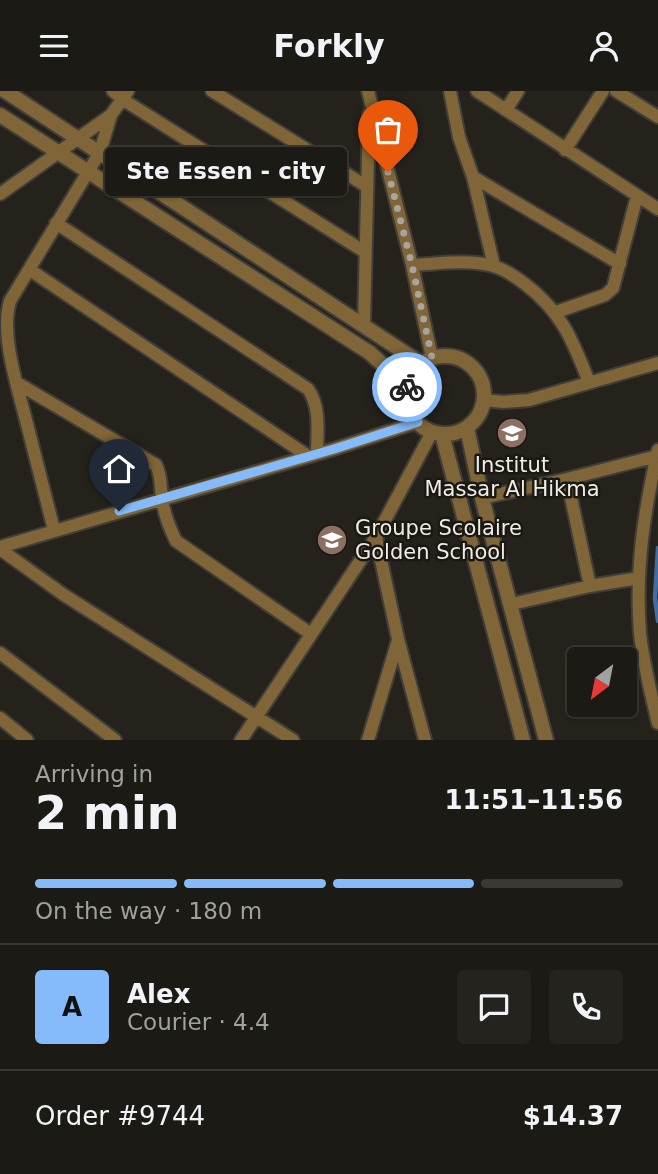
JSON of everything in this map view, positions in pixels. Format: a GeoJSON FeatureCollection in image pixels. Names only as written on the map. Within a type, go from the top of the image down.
{"type":"FeatureCollection","features":[{"type":"Feature","properties":{"kind":"street"},"geometry":{"type":"LineString","coordinates":[[5,91],[364,324],[427,361]]}},
{"type":"Feature","properties":{"kind":"street"},"geometry":{"type":"LineString","coordinates":[[212,91],[366,186]]}},
{"type":"Feature","properties":{"kind":"street"},"geometry":{"type":"LineString","coordinates":[[450,91],[459,137],[494,266]]}},
{"type":"Feature","properties":{"kind":"street"},"geometry":{"type":"LineString","coordinates":[[477,91],[658,209]]}},
{"type":"Feature","properties":{"kind":"street"},"geometry":{"type":"LineString","coordinates":[[506,110],[518,91]]}},
{"type":"Feature","properties":{"kind":"street"},"geometry":{"type":"LineString","coordinates":[[565,150],[603,91]]}},
{"type":"Feature","properties":{"kind":"street"},"geometry":{"type":"LineString","coordinates":[[616,91],[658,117]]}},
{"type":"Feature","properties":{"kind":"street"},"geometry":{"type":"LineString","coordinates":[[54,530],[3,315],[100,152],[111,115],[121,94],[365,252]]}},
{"type":"Feature","properties":{"kind":"street"},"geometry":{"type":"LineString","coordinates":[[364,324],[369,94]]}},
{"type":"Feature","properties":{"kind":"street"},"geometry":{"type":"LineString","coordinates":[[369,94],[412,265],[427,361]]}},
{"type":"Feature","properties":{"kind":"street"},"geometry":{"type":"LineString","coordinates":[[0,115],[370,353],[392,373],[406,395],[408,408],[418,422],[437,433],[455,433],[467,428],[480,414],[484,400],[482,380],[470,365],[452,356],[427,361],[413,373],[406,395]]}},
{"type":"Feature","properties":{"kind":"street"},"geometry":{"type":"LineString","coordinates":[[0,194],[111,115]]}},
{"type":"Feature","properties":{"kind":"street"},"geometry":{"type":"LineString","coordinates":[[472,177],[620,264]]}},
{"type":"Feature","properties":{"kind":"street"},"geometry":{"type":"LineString","coordinates":[[556,312],[605,295],[613,288],[637,196]]}},
{"type":"Feature","properties":{"kind":"street"},"geometry":{"type":"LineString","coordinates":[[56,223],[308,389],[316,409],[313,455]]}},
{"type":"Feature","properties":{"kind":"street"},"geometry":{"type":"LineString","coordinates":[[412,265],[466,262],[494,266],[517,278],[541,296],[556,312],[570,335],[589,382]]}},
{"type":"Feature","properties":{"kind":"street"},"geometry":{"type":"LineString","coordinates":[[30,270],[313,455]]}},
{"type":"Feature","properties":{"kind":"street"},"geometry":{"type":"LineString","coordinates":[[484,400],[514,402],[658,363]]}},
{"type":"Feature","properties":{"kind":"street"},"geometry":{"type":"LineString","coordinates":[[17,383],[156,465],[161,475],[162,498],[168,525],[176,541],[311,633]]}},
{"type":"Feature","properties":{"kind":"street"},"geometry":{"type":"LineString","coordinates":[[0,548],[418,422]]}},
{"type":"Feature","properties":{"kind":"street"},"geometry":{"type":"LineString","coordinates":[[467,428],[482,498],[546,740]]}},
{"type":"Feature","properties":{"kind":"street"},"geometry":{"type":"LineString","coordinates":[[241,740],[376,537],[437,433]]}},
{"type":"Feature","properties":{"kind":"street"},"geometry":{"type":"LineString","coordinates":[[437,433],[523,740]]}},
{"type":"Feature","properties":{"kind":"street"},"geometry":{"type":"LineString","coordinates":[[482,498],[567,479],[657,453],[643,524],[639,578],[640,634],[658,723]]}},
{"type":"Feature","properties":{"kind":"street"},"geometry":{"type":"LineString","coordinates":[[567,479],[590,586]]}},
{"type":"Feature","properties":{"kind":"street"},"geometry":{"type":"LineString","coordinates":[[376,537],[398,639],[425,740]]}},
{"type":"Feature","properties":{"kind":"street"},"geometry":{"type":"LineString","coordinates":[[0,548],[64,594],[293,740]]}},
{"type":"Feature","properties":{"kind":"street"},"geometry":{"type":"LineString","coordinates":[[512,604],[639,578]]}},
{"type":"Feature","properties":{"kind":"street"},"geometry":{"type":"LineString","coordinates":[[368,740],[398,639]]}},
{"type":"Feature","properties":{"kind":"street"},"geometry":{"type":"LineString","coordinates":[[0,653],[109,738]]}},
{"type":"Feature","properties":{"kind":"street"},"geometry":{"type":"LineString","coordinates":[[0,718],[27,740]]}},
{"type":"Feature","properties":{"kind":"waterway"},"geometry":{"type":"LineString","coordinates":[[658,548],[655,598],[658,621]]}},
{"type":"Feature","properties":{"kind":"way so far"},"geometry":{"type":"LineString","coordinates":[[388,172],[424,314],[432,358],[416,369],[407,387]]}},
{"type":"Feature","properties":{"kind":"place","name":"Ste Essen - city"},"geometry":{"type":"Point","coordinates":[388,172]}},
{"type":"Feature","properties":{"kind":"place","name":"Institut Massar Al Hikma"},"geometry":{"type":"Point","coordinates":[512,433]}},
{"type":"Feature","properties":{"kind":"place","name":"Groupe Scolaire Golden School"},"geometry":{"type":"Point","coordinates":[332,540]}},
{"type":"Feature","properties":{"kind":"route"},"geometry":{"type":"LineString","coordinates":[[119,511],[418,422],[408,408],[407,387]]}}]}
